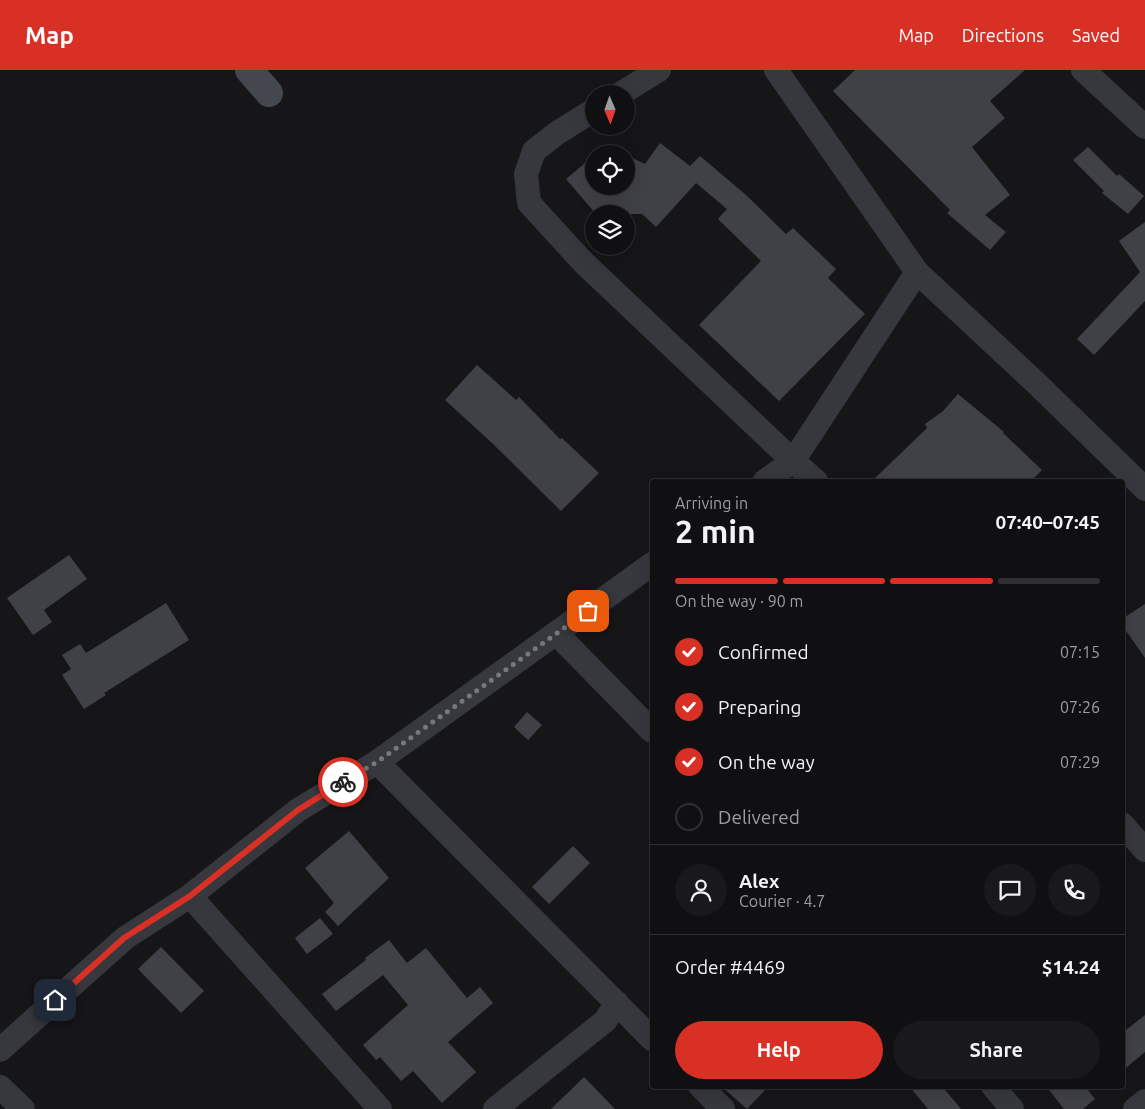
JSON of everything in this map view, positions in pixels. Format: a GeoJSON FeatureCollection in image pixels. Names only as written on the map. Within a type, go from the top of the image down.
{"type":"FeatureCollection","features":[{"type":"Feature","properties":{"kind":"street"},"geometry":{"type":"LineString","coordinates":[[249,70],[269,93]]}},
{"type":"Feature","properties":{"kind":"street"},"geometry":{"type":"LineString","coordinates":[[634,85],[658,70]]}},
{"type":"Feature","properties":{"kind":"street"},"geometry":{"type":"LineString","coordinates":[[776,70],[917,272],[1035,382],[1145,489]]}},
{"type":"Feature","properties":{"kind":"street"},"geometry":{"type":"LineString","coordinates":[[1083,70],[1145,127]]}},
{"type":"Feature","properties":{"kind":"street"},"geometry":{"type":"LineString","coordinates":[[585,116],[557,133],[534,151],[526,174],[528,203],[583,262],[814,479]]}},
{"type":"Feature","properties":{"kind":"street"},"geometry":{"type":"LineString","coordinates":[[768,479],[793,461],[917,272]]}},
{"type":"Feature","properties":{"kind":"street"},"geometry":{"type":"LineString","coordinates":[[0,1050],[124,938],[190,896],[298,810],[377,762],[650,565]]}},
{"type":"Feature","properties":{"kind":"street"},"geometry":{"type":"LineString","coordinates":[[556,633],[650,729]]}},
{"type":"Feature","properties":{"kind":"street"},"geometry":{"type":"LineString","coordinates":[[377,762],[650,1036]]}},
{"type":"Feature","properties":{"kind":"street"},"geometry":{"type":"LineString","coordinates":[[1125,827],[1145,850]]}},
{"type":"Feature","properties":{"kind":"street"},"geometry":{"type":"LineString","coordinates":[[190,896],[380,1109]]}},
{"type":"Feature","properties":{"kind":"street"},"geometry":{"type":"LineString","coordinates":[[495,1109],[605,1021],[617,1003]]}},
{"type":"Feature","properties":{"kind":"street"},"geometry":{"type":"LineString","coordinates":[[0,1087],[23,1109]]}},
{"type":"Feature","properties":{"kind":"street"},"geometry":{"type":"LineString","coordinates":[[703,1089],[723,1109]]}},
{"type":"Feature","properties":{"kind":"street"},"geometry":{"type":"LineString","coordinates":[[995,1089],[1012,1109]]}},
{"type":"Feature","properties":{"kind":"street"},"geometry":{"type":"LineString","coordinates":[[1136,1109],[1145,1101]]}},
{"type":"Feature","properties":{"kind":"building"},"geometry":{"type":"Polygon","coordinates":[[[855,70],[1025,70],[990,101],[1005,118],[972,147],[1010,195],[985,215],[1006,232],[990,250],[947,213],[950,210],[833,91],[855,70]]]}},
{"type":"Feature","properties":{"kind":"building"},"geometry":{"type":"Polygon","coordinates":[[[660,143],[690,166],[700,156],[746,195],[786,234],[793,228],[836,269],[828,278],[865,314],[779,401],[699,325],[761,261],[718,219],[727,209],[696,183],[656,227],[642,214],[635,214],[635,205],[588,205],[566,179],[585,163],[585,195],[635,195],[635,159],[645,164],[660,143]]]}},
{"type":"Feature","properties":{"kind":"building"},"geometry":{"type":"Polygon","coordinates":[[[1088,147],[1117,176],[1119,174],[1144,196],[1128,214],[1102,193],[1104,191],[1073,160],[1088,147]]]}},
{"type":"Feature","properties":{"kind":"building"},"geometry":{"type":"Polygon","coordinates":[[[1145,222],[1145,301],[1094,355],[1077,339],[1140,272],[1119,241],[1145,222]]]}},
{"type":"Feature","properties":{"kind":"building"},"geometry":{"type":"Polygon","coordinates":[[[477,365],[516,400],[519,397],[560,439],[562,438],[599,473],[561,511],[445,400],[477,365]]]}},
{"type":"Feature","properties":{"kind":"building"},"geometry":{"type":"Polygon","coordinates":[[[958,394],[1004,432],[1042,470],[1033,479],[874,479],[927,428],[925,424],[943,411],[958,394]]]}},
{"type":"Feature","properties":{"kind":"building"},"geometry":{"type":"Polygon","coordinates":[[[69,555],[87,579],[44,610],[52,622],[33,635],[7,598],[69,555]]]}},
{"type":"Feature","properties":{"kind":"building"},"geometry":{"type":"Polygon","coordinates":[[[166,603],[189,640],[104,693],[106,695],[84,709],[62,675],[71,669],[62,655],[80,644],[86,653],[166,603]]]}},
{"type":"Feature","properties":{"kind":"building"},"geometry":{"type":"Polygon","coordinates":[[[1145,604],[1145,658],[1125,629],[1125,617],[1145,604]]]}},
{"type":"Feature","properties":{"kind":"building"},"geometry":{"type":"Polygon","coordinates":[[[527,712],[542,725],[528,740],[514,727],[527,712]]]}},
{"type":"Feature","properties":{"kind":"building"},"geometry":{"type":"Polygon","coordinates":[[[349,831],[389,878],[338,926],[325,912],[334,903],[305,868],[349,831]]]}},
{"type":"Feature","properties":{"kind":"building"},"geometry":{"type":"Polygon","coordinates":[[[573,846],[590,863],[549,904],[532,887],[573,846]]]}},
{"type":"Feature","properties":{"kind":"building"},"geometry":{"type":"Polygon","coordinates":[[[320,918],[333,934],[307,954],[295,938],[320,918]]]}},
{"type":"Feature","properties":{"kind":"building"},"geometry":{"type":"Polygon","coordinates":[[[389,940],[407,963],[426,948],[467,998],[480,987],[493,1003],[448,1042],[476,1072],[442,1103],[413,1071],[401,1081],[380,1057],[376,1060],[363,1045],[408,1005],[383,975],[336,1011],[322,994],[389,940]]]}},
{"type":"Feature","properties":{"kind":"building"},"geometry":{"type":"Polygon","coordinates":[[[161,947],[204,991],[181,1013],[138,969],[161,947]]]}},
{"type":"Feature","properties":{"kind":"building"},"geometry":{"type":"Polygon","coordinates":[[[1145,1015],[1145,1052],[1125,1069],[1125,1031],[1145,1015]]]}},
{"type":"Feature","properties":{"kind":"building"},"geometry":{"type":"Polygon","coordinates":[[[584,1077],[615,1109],[551,1109],[584,1077]]]}},
{"type":"Feature","properties":{"kind":"building"},"geometry":{"type":"Polygon","coordinates":[[[724,1089],[766,1089],[747,1109],[724,1089]]]}},
{"type":"Feature","properties":{"kind":"building"},"geometry":{"type":"Polygon","coordinates":[[[911,1089],[944,1089],[961,1109],[928,1109],[911,1089]]]}},
{"type":"Feature","properties":{"kind":"building"},"geometry":{"type":"Polygon","coordinates":[[[1048,1089],[1087,1089],[1095,1099],[1083,1109],[1064,1109],[1048,1089]]]}},
{"type":"Feature","properties":{"kind":"way so far"},"geometry":{"type":"LineString","coordinates":[[343,782],[377,762],[588,611]]}},
{"type":"Feature","properties":{"kind":"route"},"geometry":{"type":"LineString","coordinates":[[55,1000],[124,938],[190,896],[298,810],[343,782]]}}]}
